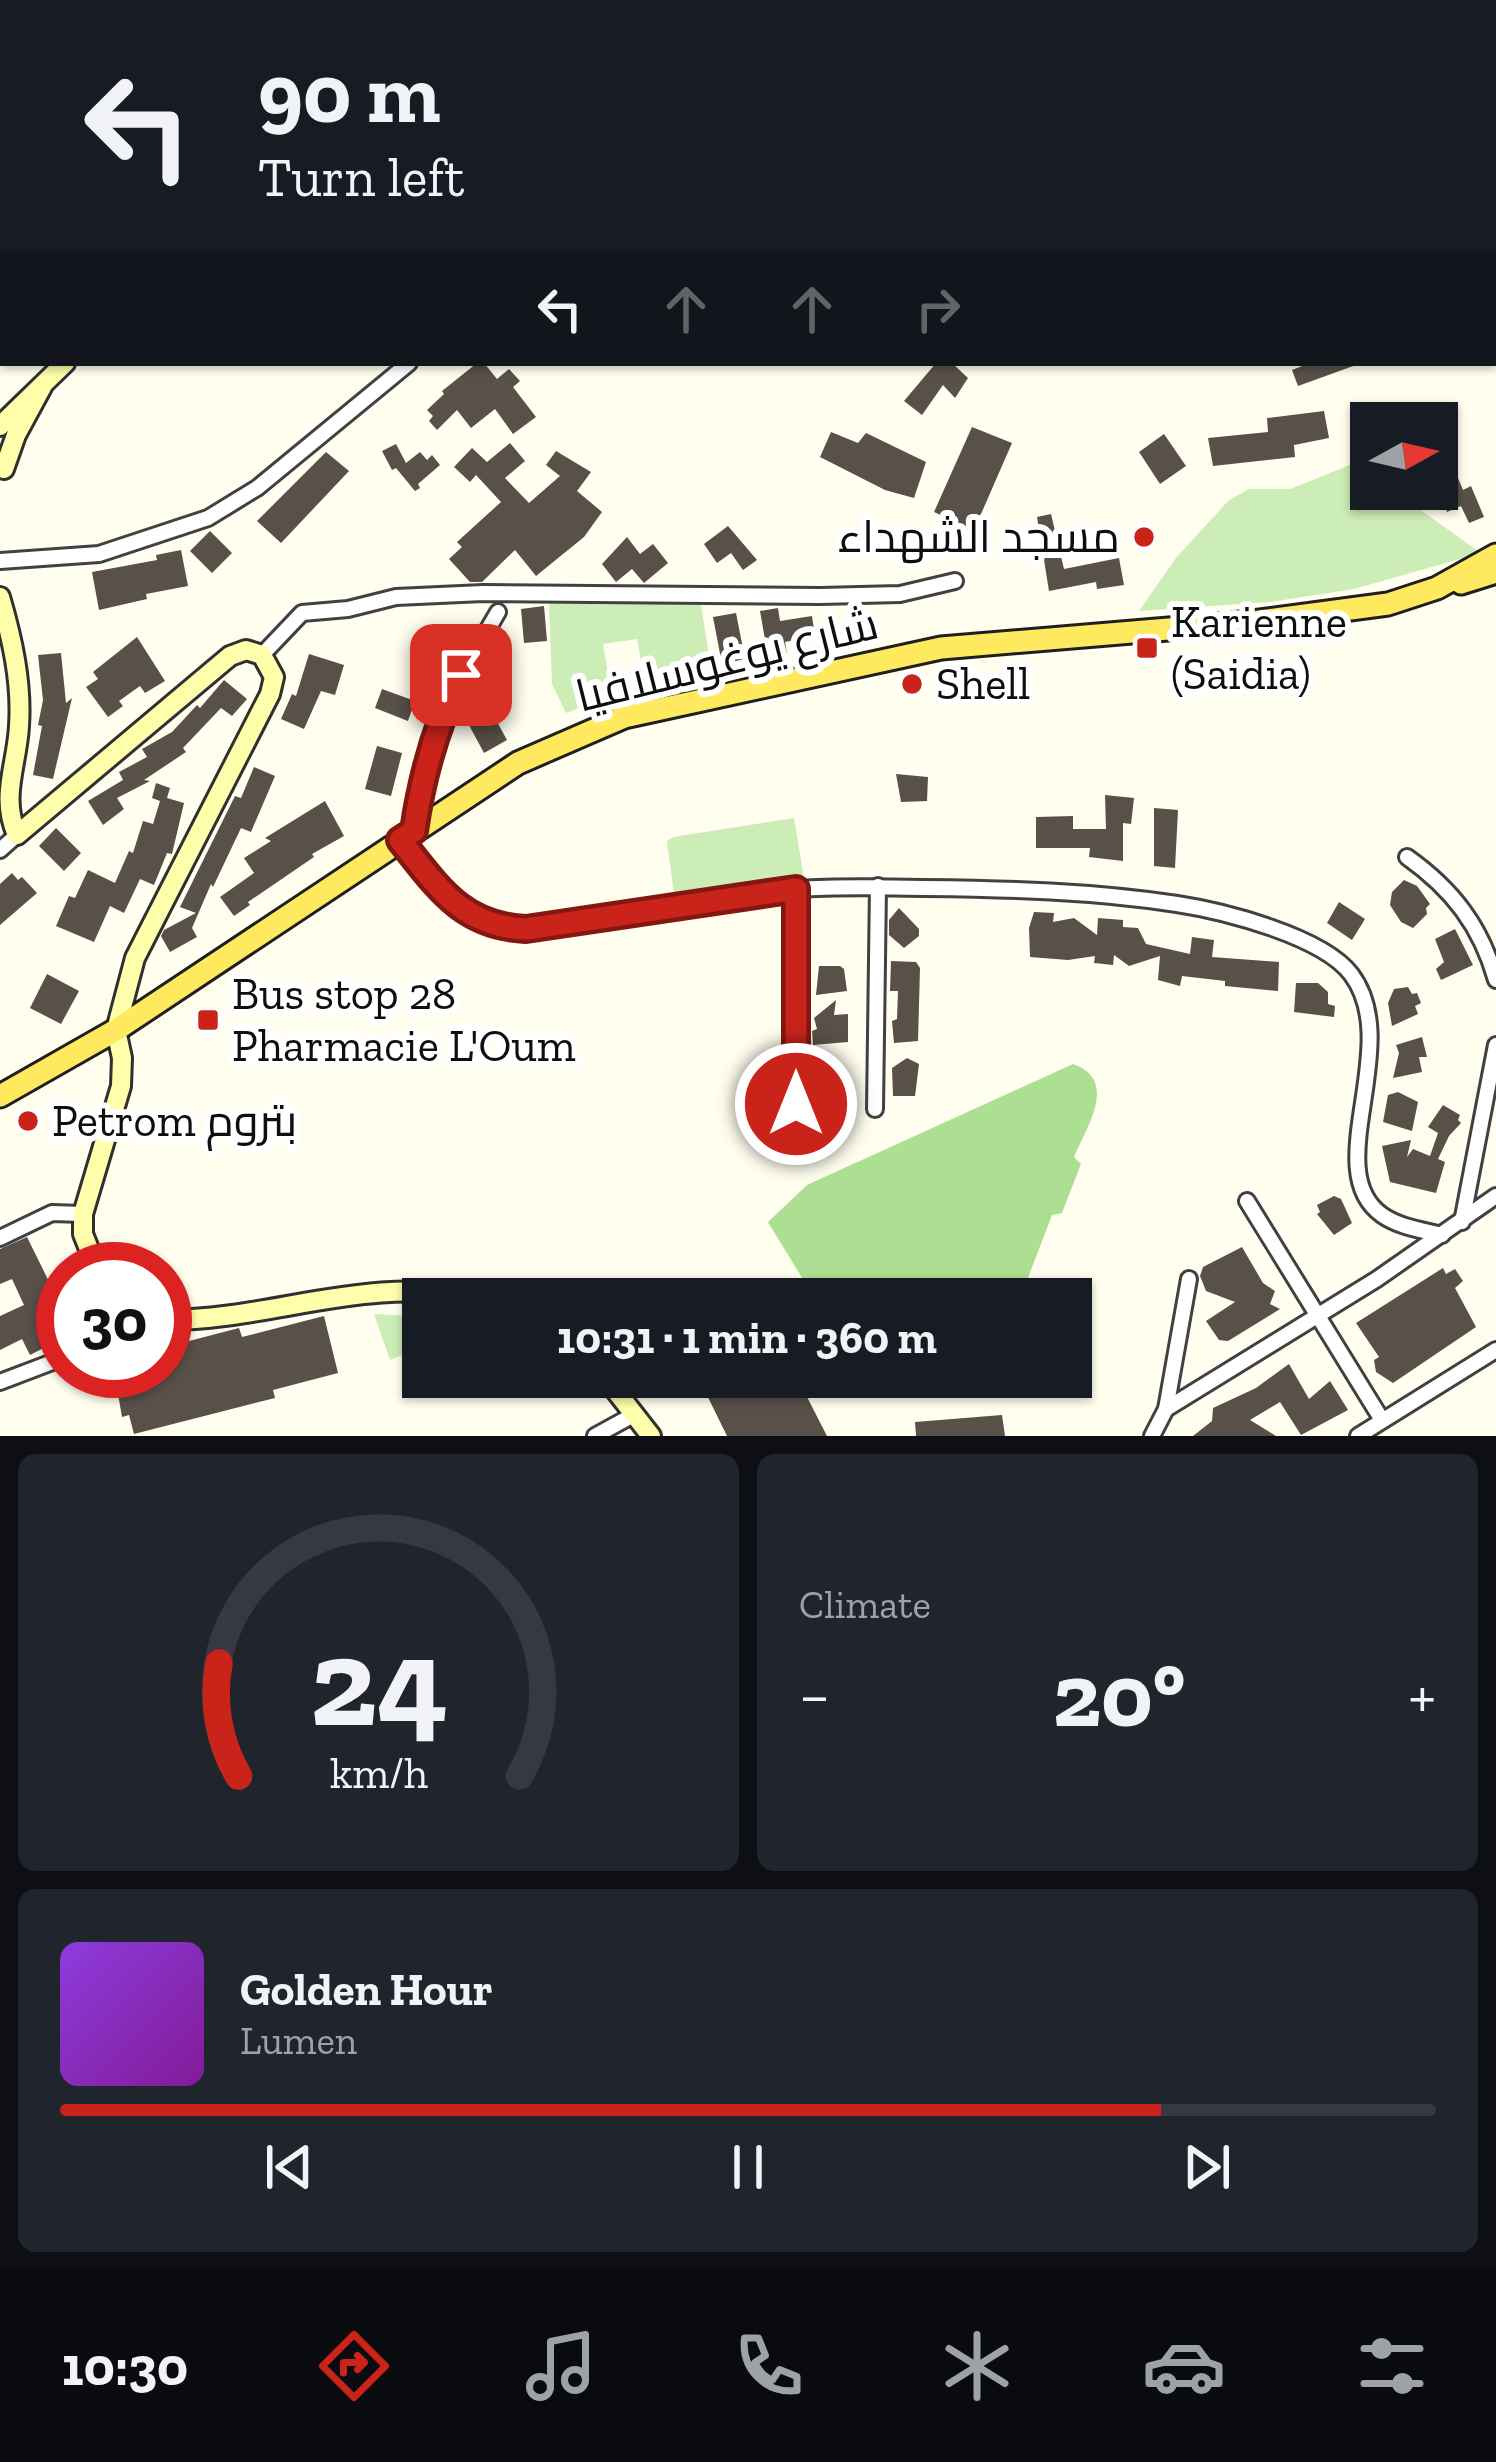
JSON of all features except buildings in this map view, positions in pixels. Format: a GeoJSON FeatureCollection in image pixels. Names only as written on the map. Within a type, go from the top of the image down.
{"type":"FeatureCollection","features":[{"type":"Feature","properties":{"kind":"main road"},"geometry":{"type":"LineString","coordinates":[[0,426],[62,366]]}},
{"type":"Feature","properties":{"kind":"main road"},"geometry":{"type":"LineString","coordinates":[[2,469],[42,387]]}},
{"type":"Feature","properties":{"kind":"main road"},"geometry":{"type":"LineString","coordinates":[[1437,588],[1496,555]]}},
{"type":"Feature","properties":{"kind":"main road"},"geometry":{"type":"LineString","coordinates":[[1437,588],[1496,572]]}},
{"type":"Feature","properties":{"kind":"main road","name":"شارع يوغوسلافيا"},"geometry":{"type":"LineString","coordinates":[[0,1096],[116,1030],[518,763],[625,717],[941,648],[1303,616],[1388,604],[1437,588]]}},
{"type":"Feature","properties":{"kind":"main road"},"geometry":{"type":"LineString","coordinates":[[0,596],[19,696],[6,806],[17,835],[230,656],[246,650],[262,655],[273,669],[273,686],[135,958],[116,1030],[121,1086],[83,1214],[86,1242]]}},
{"type":"Feature","properties":{"kind":"main road"},"geometry":{"type":"LineString","coordinates":[[192,1320],[347,1293],[402,1290]]}},
{"type":"Feature","properties":{"kind":"main road"},"geometry":{"type":"LineString","coordinates":[[622,1398],[651,1436]]}},
{"type":"Feature","properties":{"kind":"street"},"geometry":{"type":"LineString","coordinates":[[0,561],[99,554],[208,518],[256,488],[405,366]]}},
{"type":"Feature","properties":{"kind":"street"},"geometry":{"type":"LineString","coordinates":[[262,655],[302,613],[348,609],[397,597],[900,594],[955,580]]}},
{"type":"Feature","properties":{"kind":"street"},"geometry":{"type":"LineString","coordinates":[[498,612],[444,708],[407,835],[443,894],[497,927],[538,928],[796,889],[878,886],[1092,891],[1184,905],[1254,923],[1329,956],[1351,974],[1372,1037],[1357,1145],[1363,1193],[1381,1215],[1442,1235]]}},
{"type":"Feature","properties":{"kind":"street"},"geometry":{"type":"LineString","coordinates":[[0,850],[17,835]]}},
{"type":"Feature","properties":{"kind":"street"},"geometry":{"type":"LineString","coordinates":[[1407,857],[1439,880],[1458,902],[1478,932],[1496,980]]}},
{"type":"Feature","properties":{"kind":"street"},"geometry":{"type":"LineString","coordinates":[[875,1109],[878,886]]}},
{"type":"Feature","properties":{"kind":"street"},"geometry":{"type":"LineString","coordinates":[[796,889],[796,1104]]}},
{"type":"Feature","properties":{"kind":"street"},"geometry":{"type":"LineString","coordinates":[[1462,1222],[1496,1045]]}},
{"type":"Feature","properties":{"kind":"street"},"geometry":{"type":"LineString","coordinates":[[1166,1409],[1317,1317],[1496,1196]]}},
{"type":"Feature","properties":{"kind":"street"},"geometry":{"type":"LineString","coordinates":[[1247,1201],[1382,1420]]}},
{"type":"Feature","properties":{"kind":"street"},"geometry":{"type":"LineString","coordinates":[[0,1238],[52,1213],[83,1214]]}},
{"type":"Feature","properties":{"kind":"street"},"geometry":{"type":"LineString","coordinates":[[1152,1436],[1166,1409],[1190,1279]]}},
{"type":"Feature","properties":{"kind":"street"},"geometry":{"type":"LineString","coordinates":[[1358,1436],[1496,1350]]}},
{"type":"Feature","properties":{"kind":"street"},"geometry":{"type":"LineString","coordinates":[[0,1382],[36,1368]]}},
{"type":"Feature","properties":{"kind":"street"},"geometry":{"type":"LineString","coordinates":[[595,1436],[635,1414]]}},
{"type":"Feature","properties":{"kind":"green space"},"geometry":{"type":"Polygon","coordinates":[[[1350,465],[1350,510],[1421,510],[1481,553],[1354,589],[1270,602],[1139,611],[1176,558],[1229,500],[1249,489],[1290,489],[1350,465]]]}},
{"type":"Feature","properties":{"kind":"green space"},"geometry":{"type":"Polygon","coordinates":[[[549,601],[701,605],[712,672],[645,683],[637,639],[603,644],[612,696],[566,713],[552,684],[549,601]]]}},
{"type":"Feature","properties":{"kind":"green space"},"geometry":{"type":"Polygon","coordinates":[[[794,818],[804,878],[674,894],[667,841],[673,837],[794,818]]]}},
{"type":"Feature","properties":{"kind":"green space"},"geometry":{"type":"Polygon","coordinates":[[[1073,1064],[1094,1081],[1096,1105],[1074,1157],[1081,1164],[1062,1213],[1052,1215],[1028,1278],[802,1278],[768,1222],[807,1185],[1073,1064]]]}},
{"type":"Feature","properties":{"kind":"green space"},"geometry":{"type":"Polygon","coordinates":[[[374,1314],[402,1316],[402,1355],[390,1360],[374,1314]]]}},
{"type":"Feature","properties":{"kind":"place","name":"مسجد الشهداء"},"geometry":{"type":"Point","coordinates":[1144,537]}},
{"type":"Feature","properties":{"kind":"place","name":"Karienne (Saidia)"},"geometry":{"type":"Point","coordinates":[1147,648]}},
{"type":"Feature","properties":{"kind":"place","name":"Shell"},"geometry":{"type":"Point","coordinates":[912,684]}},
{"type":"Feature","properties":{"kind":"place","name":"Bus stop 28 Pharmacie L'Oum"},"geometry":{"type":"Point","coordinates":[208,1020]}},
{"type":"Feature","properties":{"kind":"place","name":"Petrom بتروم"},"geometry":{"type":"Point","coordinates":[28,1121]}},
{"type":"Feature","properties":{"kind":"route"},"geometry":{"type":"LineString","coordinates":[[461,675],[426,761],[414,831],[400,840],[431,880],[456,905],[482,921],[526,929],[796,889],[796,1104]]}}]}
